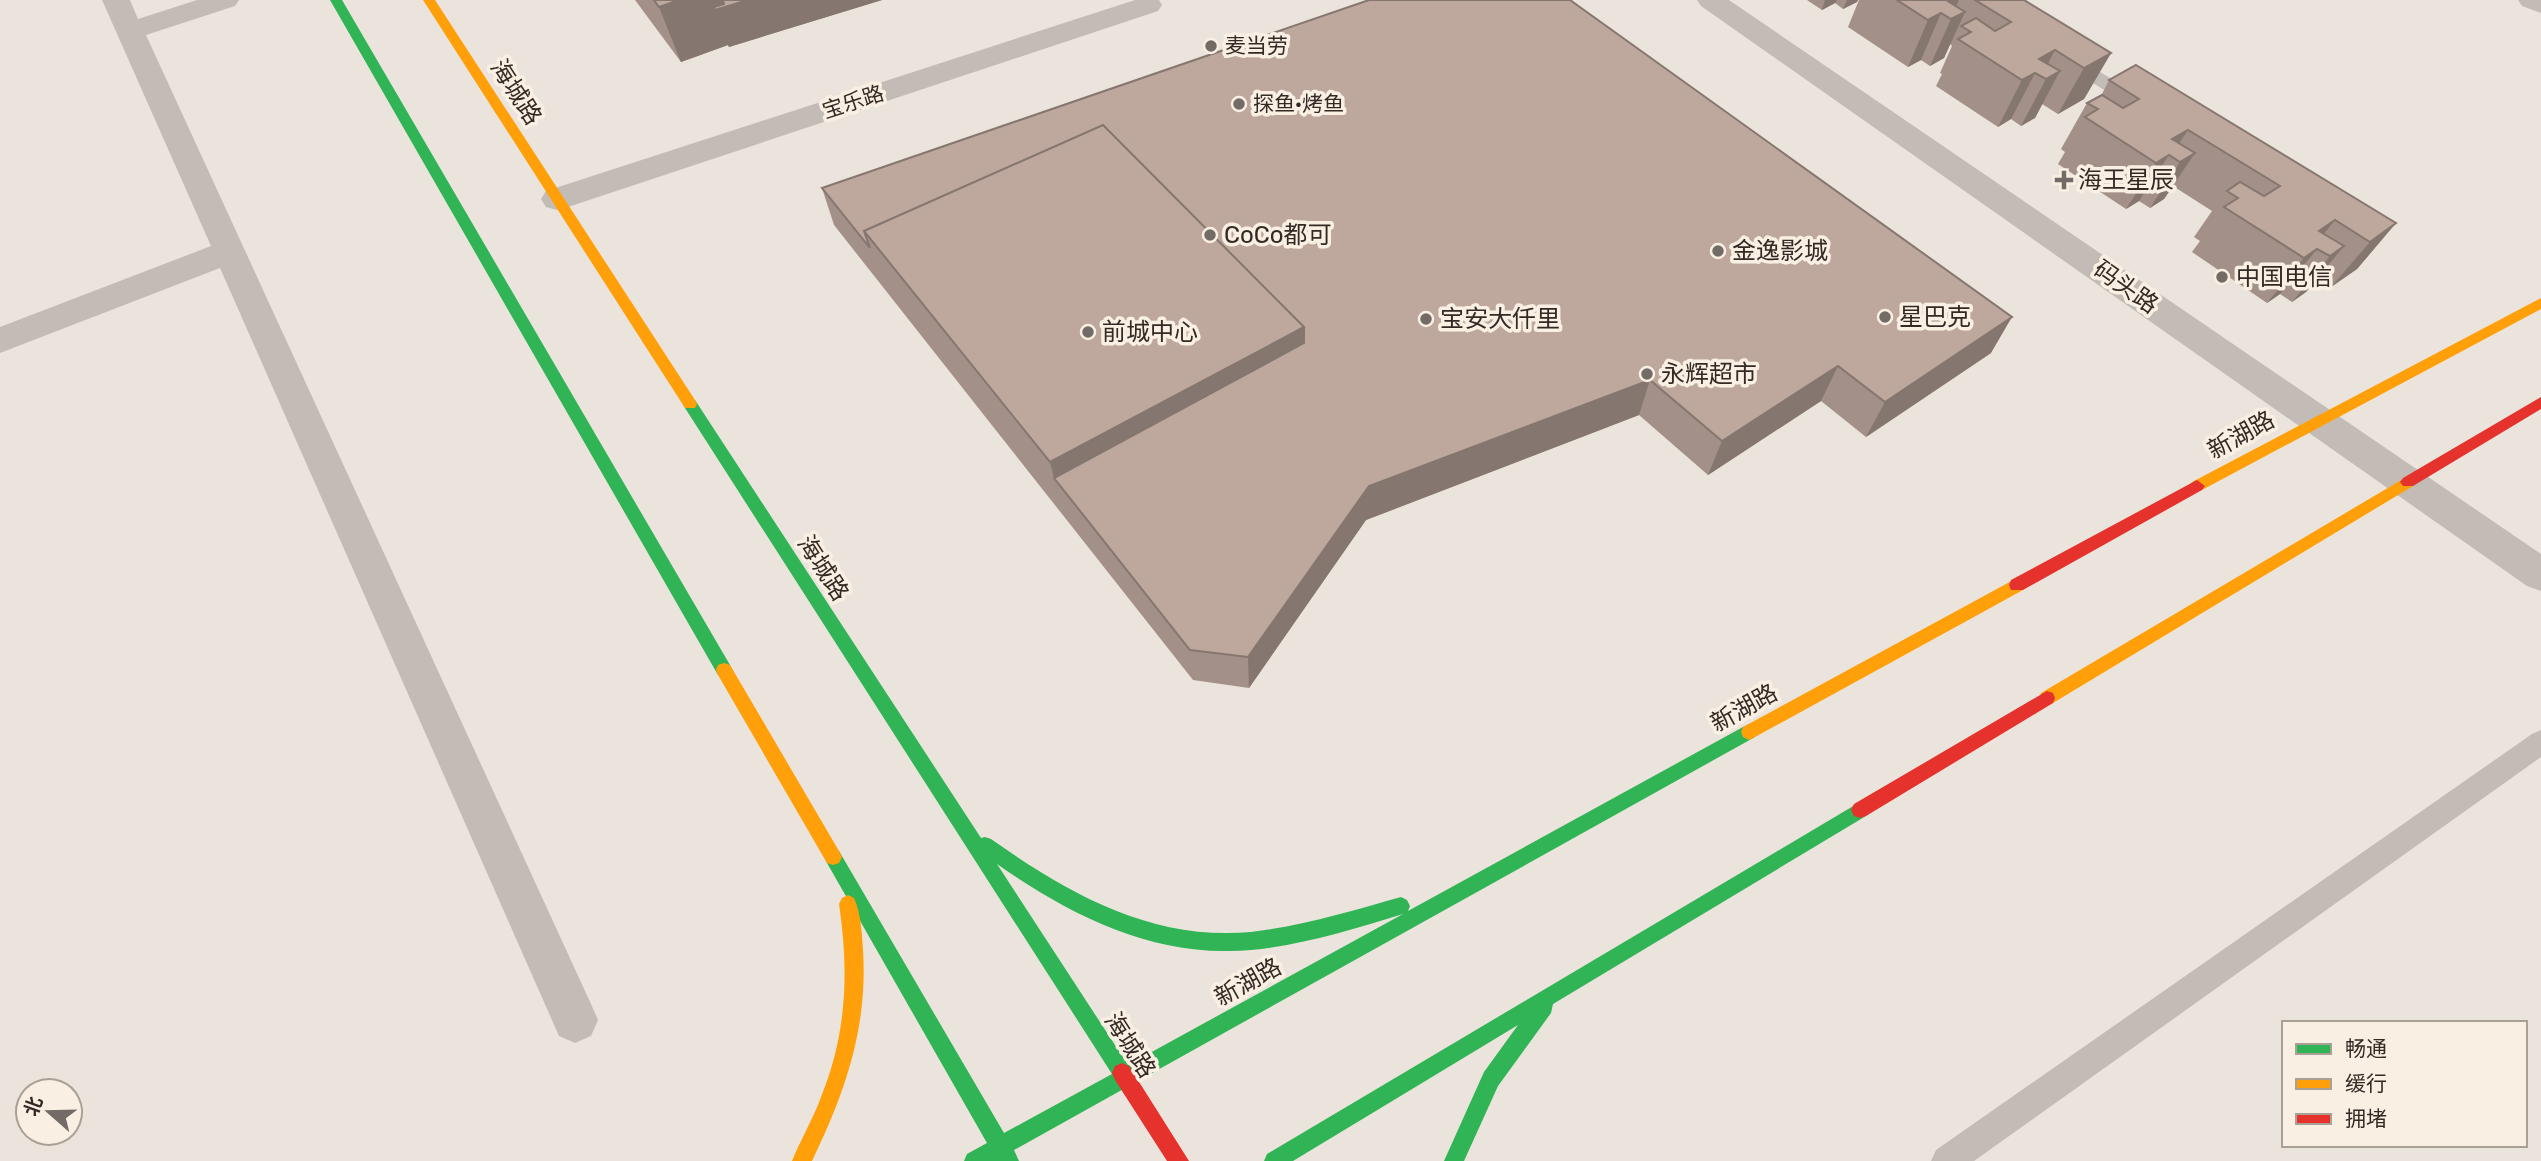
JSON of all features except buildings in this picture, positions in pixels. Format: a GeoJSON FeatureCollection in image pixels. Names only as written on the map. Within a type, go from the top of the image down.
{"type":"FeatureCollection","features":[{"type":"Feature","properties":{"kind":"main road"},"geometry":{"type":"LineString","coordinates":[[336,0],[1009,1161]]}},
{"type":"Feature","properties":{"kind":"main road","name":"海城路"},"geometry":{"type":"LineString","coordinates":[[429,0],[1179,1161]]}},
{"type":"Feature","properties":{"kind":"main road","name":"新湖路"},"geometry":{"type":"LineString","coordinates":[[974,1161],[1123,1076],[2318,419],[2541,303]]}},
{"type":"Feature","properties":{"kind":"main road"},"geometry":{"type":"LineString","coordinates":[[1274,1161],[2541,402]]}},
{"type":"Feature","properties":{"kind":"main road"},"geometry":{"type":"LineString","coordinates":[[964,829],[1025,876],[1075,903],[1125,924],[1177,937],[1227,942],[1300,933],[1458,892]]}},
{"type":"Feature","properties":{"kind":"main road"},"geometry":{"type":"LineString","coordinates":[[802,1161],[830,1107],[851,1045],[858,984],[855,933],[838,868]]}},
{"type":"Feature","properties":{"kind":"main road"},"geometry":{"type":"LineString","coordinates":[[1454,1161],[1491,1079],[1552,995]]}},
{"type":"Feature","properties":{"kind":"street"},"geometry":{"type":"LineString","coordinates":[[225,0],[122,15],[575,1020]]}},
{"type":"Feature","properties":{"kind":"street","name":"码头路"},"geometry":{"type":"LineString","coordinates":[[1711,0],[2541,575]]}},
{"type":"Feature","properties":{"kind":"street"},"geometry":{"type":"LineString","coordinates":[[2532,0],[2541,5]]}},
{"type":"Feature","properties":{"kind":"street","name":"宝乐路"},"geometry":{"type":"LineString","coordinates":[[557,199],[1149,5]]}},
{"type":"Feature","properties":{"kind":"street"},"geometry":{"type":"LineString","coordinates":[[0,340],[228,252]]}},
{"type":"Feature","properties":{"kind":"lane"},"geometry":{"type":"LineString","coordinates":[[2057,52],[2151,111]]}},
{"type":"Feature","properties":{"kind":"lane"},"geometry":{"type":"LineString","coordinates":[[1947,1161],[2541,742]]}},
{"type":"Feature","properties":{"kind":"traffic: fast"},"geometry":{"type":"LineString","coordinates":[[336,0],[724,670]]}},
{"type":"Feature","properties":{"kind":"traffic: fast"},"geometry":{"type":"LineString","coordinates":[[690,404],[1122,1073]]}},
{"type":"Feature","properties":{"kind":"traffic: fast"},"geometry":{"type":"LineString","coordinates":[[974,1161],[1749,732]]}},
{"type":"Feature","properties":{"kind":"traffic: fast"},"geometry":{"type":"LineString","coordinates":[[1274,1161],[1860,810]]}},
{"type":"Feature","properties":{"kind":"traffic: fast"},"geometry":{"type":"LineString","coordinates":[[985,845],[1040,883],[1099,914],[1130,926],[1195,941],[1229,942],[1272,938],[1401,906]]}},
{"type":"Feature","properties":{"kind":"traffic: fast"},"geometry":{"type":"LineString","coordinates":[[833,857],[1009,1161]]}},
{"type":"Feature","properties":{"kind":"traffic: fast"},"geometry":{"type":"LineString","coordinates":[[1454,1161],[1491,1079],[1544,1006]]}},
{"type":"Feature","properties":{"kind":"traffic: slow"},"geometry":{"type":"LineString","coordinates":[[429,0],[690,404]]}},
{"type":"Feature","properties":{"kind":"traffic: slow"},"geometry":{"type":"LineString","coordinates":[[2197,486],[2541,303]]}},
{"type":"Feature","properties":{"kind":"traffic: slow"},"geometry":{"type":"LineString","coordinates":[[2047,698],[2408,482]]}},
{"type":"Feature","properties":{"kind":"traffic: slow"},"geometry":{"type":"LineString","coordinates":[[1749,732],[2017,585]]}},
{"type":"Feature","properties":{"kind":"traffic: slow"},"geometry":{"type":"LineString","coordinates":[[724,670],[833,857]]}},
{"type":"Feature","properties":{"kind":"traffic: slow"},"geometry":{"type":"LineString","coordinates":[[802,1161],[831,1097],[849,1037],[856,974],[848,904]]}},
{"type":"Feature","properties":{"kind":"traffic: jam"},"geometry":{"type":"LineString","coordinates":[[2408,482],[2541,402]]}},
{"type":"Feature","properties":{"kind":"traffic: jam"},"geometry":{"type":"LineString","coordinates":[[2017,585],[2197,486]]}},
{"type":"Feature","properties":{"kind":"traffic: jam"},"geometry":{"type":"LineString","coordinates":[[1860,810],[2047,698]]}},
{"type":"Feature","properties":{"kind":"traffic: jam"},"geometry":{"type":"LineString","coordinates":[[1122,1073],[1179,1161]]}},
{"type":"Feature","properties":{"kind":"place","name":"麦当劳"},"geometry":{"type":"Point","coordinates":[1211,46]}},
{"type":"Feature","properties":{"kind":"place","name":"探鱼·烤鱼"},"geometry":{"type":"Point","coordinates":[1239,104]}},
{"type":"Feature","properties":{"kind":"place","name":"海王星辰"},"geometry":{"type":"Point","coordinates":[2064,180]}},
{"type":"Feature","properties":{"kind":"place","name":"CoCo都可"},"geometry":{"type":"Point","coordinates":[1210,235]}},
{"type":"Feature","properties":{"kind":"place","name":"金逸影城"},"geometry":{"type":"Point","coordinates":[1718,251]}},
{"type":"Feature","properties":{"kind":"place","name":"中国电信"},"geometry":{"type":"Point","coordinates":[2222,277]}},
{"type":"Feature","properties":{"kind":"place","name":"星巴克"},"geometry":{"type":"Point","coordinates":[1885,317]}},
{"type":"Feature","properties":{"kind":"place","name":"宝安大仟里"},"geometry":{"type":"Point","coordinates":[1426,319]}},
{"type":"Feature","properties":{"kind":"place","name":"前城中心"},"geometry":{"type":"Point","coordinates":[1088,332]}},
{"type":"Feature","properties":{"kind":"place","name":"永辉超市"},"geometry":{"type":"Point","coordinates":[1647,374]}}]}
